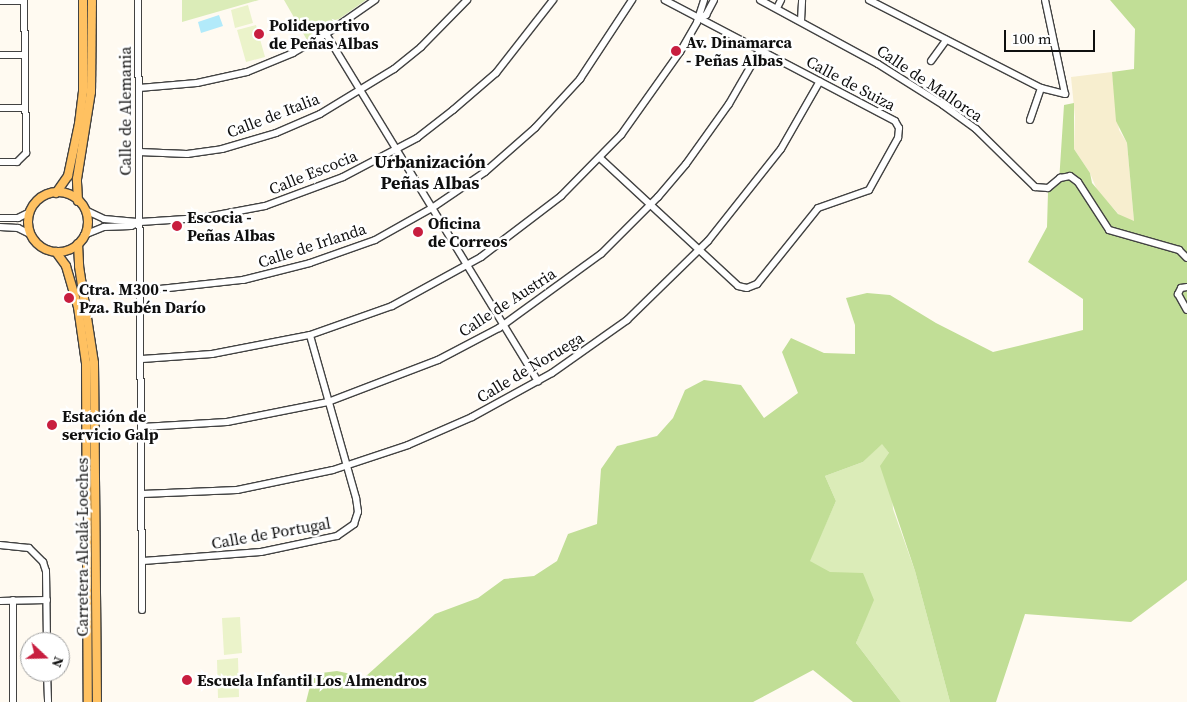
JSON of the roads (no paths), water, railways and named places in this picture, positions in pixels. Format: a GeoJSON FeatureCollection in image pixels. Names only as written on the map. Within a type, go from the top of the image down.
{"type":"FeatureCollection","features":[{"type":"Feature","properties":{"kind":"main road"},"geometry":{"type":"LineString","coordinates":[[56,193],[68,176],[79,124],[83,0]]}},
{"type":"Feature","properties":{"kind":"main road"},"geometry":{"type":"LineString","coordinates":[[78,201],[76,179],[91,92],[92,0]]}},
{"type":"Feature","properties":{"kind":"main road"},"geometry":{"type":"LineString","coordinates":[[56,193],[78,201],[85,210],[87,227],[78,244],[56,252],[41,247],[30,234],[30,212],[40,198],[56,193]]}},
{"type":"Feature","properties":{"kind":"main road","name":"Carretera Alcalá-Loeches"},"geometry":{"type":"LineString","coordinates":[[78,244],[79,266],[94,363],[97,702]]}},
{"type":"Feature","properties":{"kind":"main road","name":"Carretera Alcalá-Loeches"},"geometry":{"type":"LineString","coordinates":[[56,252],[66,266],[78,308],[86,364],[88,702]]}},
{"type":"Feature","properties":{"kind":"street"},"geometry":{"type":"LineString","coordinates":[[0,1],[24,0],[26,153],[22,160],[0,162]]}},
{"type":"Feature","properties":{"kind":"street","name":"Calle de Alemania"},"geometry":{"type":"LineString","coordinates":[[138,0],[140,222]]}},
{"type":"Feature","properties":{"kind":"street"},"geometry":{"type":"LineString","coordinates":[[139,88],[197,83],[247,72],[293,53],[326,34],[375,0]]}},
{"type":"Feature","properties":{"kind":"street","name":"Calle de Italia"},"geometry":{"type":"LineString","coordinates":[[140,152],[188,154],[222,149],[311,118],[360,91],[421,47],[467,0]]}},
{"type":"Feature","properties":{"kind":"street","name":"Calle Escocia"},"geometry":{"type":"LineString","coordinates":[[85,210],[104,219],[140,222],[201,218],[264,206],[326,185],[396,150],[453,110],[496,73],[553,0]]}},
{"type":"Feature","properties":{"kind":"street","name":"Calle de Irlanda"},"geometry":{"type":"LineString","coordinates":[[141,291],[243,280],[310,263],[375,240],[432,208],[485,172],[535,128],[580,79],[632,0]]}},
{"type":"Feature","properties":{"kind":"street"},"geometry":{"type":"LineString","coordinates":[[665,0],[699,18]]}},
{"type":"Feature","properties":{"kind":"street"},"geometry":{"type":"LineString","coordinates":[[142,359],[212,354],[310,335],[392,306],[468,266],[540,214],[600,158],[661,82],[699,18],[704,0]]}},
{"type":"Feature","properties":{"kind":"street"},"geometry":{"type":"LineString","coordinates":[[699,18],[706,15],[714,0]]}},
{"type":"Feature","properties":{"kind":"street","name":"Calle de Mallorca"},"geometry":{"type":"LineString","coordinates":[[760,0],[878,64],[961,118],[1035,187],[1048,188],[1060,178],[1070,176],[1078,182],[1109,230],[1179,250],[1187,258]]}},
{"type":"Feature","properties":{"kind":"street"},"geometry":{"type":"LineString","coordinates":[[777,8],[781,0]]}},
{"type":"Feature","properties":{"kind":"street"},"geometry":{"type":"LineString","coordinates":[[801,21],[802,0]]}},
{"type":"Feature","properties":{"kind":"street"},"geometry":{"type":"LineString","coordinates":[[869,0],[1041,88],[1065,94],[1046,0]]}},
{"type":"Feature","properties":{"kind":"street","name":"Calle de Suiza"},"geometry":{"type":"LineString","coordinates":[[600,158],[738,286],[752,287],[818,208],[869,190],[874,185],[898,138],[899,128],[895,121],[699,18]]}},
{"type":"Feature","properties":{"kind":"street"},"geometry":{"type":"LineString","coordinates":[[326,34],[538,381]]}},
{"type":"Feature","properties":{"kind":"street"},"geometry":{"type":"LineString","coordinates":[[931,61],[946,40]]}},
{"type":"Feature","properties":{"kind":"street","name":"Calle de Austria"},"geometry":{"type":"LineString","coordinates":[[142,427],[227,422],[328,402],[438,360],[504,324],[601,254],[650,205],[708,134],[760,50]]}},
{"type":"Feature","properties":{"kind":"street"},"geometry":{"type":"LineString","coordinates":[[0,55],[24,56]]}},
{"type":"Feature","properties":{"kind":"street","name":"Calle de Noruega"},"geometry":{"type":"LineString","coordinates":[[142,494],[237,490],[347,465],[408,445],[472,418],[538,381],[627,320],[699,251],[781,150],[820,81]]}},
{"type":"Feature","properties":{"kind":"street"},"geometry":{"type":"LineString","coordinates":[[1030,120],[1041,88]]}},
{"type":"Feature","properties":{"kind":"street"},"geometry":{"type":"LineString","coordinates":[[0,108],[24,108]]}},
{"type":"Feature","properties":{"kind":"street"},"geometry":{"type":"LineString","coordinates":[[0,218],[18,218],[30,212]]}},
{"type":"Feature","properties":{"kind":"street"},"geometry":{"type":"LineString","coordinates":[[140,222],[142,610]]}},
{"type":"Feature","properties":{"kind":"street","name":"Calle Escocia"},"geometry":{"type":"LineString","coordinates":[[84,235],[104,227],[131,226],[140,222]]}},
{"type":"Feature","properties":{"kind":"street"},"geometry":{"type":"LineString","coordinates":[[0,227],[18,228],[30,234]]}},
{"type":"Feature","properties":{"kind":"street"},"geometry":{"type":"LineString","coordinates":[[1187,287],[1181,288],[1178,294],[1187,310]]}},
{"type":"Feature","properties":{"kind":"street","name":"Calle de Portugal"},"geometry":{"type":"LineString","coordinates":[[143,561],[253,553],[344,534],[354,524],[358,512],[347,465],[310,335]]}},
{"type":"Feature","properties":{"kind":"street"},"geometry":{"type":"LineString","coordinates":[[0,545],[19,545],[36,553],[46,571],[47,632]]}},
{"type":"Feature","properties":{"kind":"street"},"geometry":{"type":"LineString","coordinates":[[13,600],[13,702]]}},
{"type":"Feature","properties":{"kind":"street"},"geometry":{"type":"LineString","coordinates":[[0,601],[47,600]]}},
{"type":"Feature","properties":{"kind":"street"},"geometry":{"type":"LineString","coordinates":[[47,682],[48,702]]}},
{"type":"Feature","properties":{"kind":"water"},"geometry":{"type":"Polygon","coordinates":[[[219,15],[223,26],[201,33],[198,22],[219,15]]]}},
{"type":"Feature","properties":{"kind":"place","name":"Polideportivo de Peñas Albas"},"geometry":{"type":"Point","coordinates":[259,34]}},
{"type":"Feature","properties":{"kind":"place","name":"Av. Dinamarca - Peñas Albas"},"geometry":{"type":"Point","coordinates":[676,51]}},
{"type":"Feature","properties":{"kind":"place","name":"Escocia - Peñas Albas"},"geometry":{"type":"Point","coordinates":[177,226]}},
{"type":"Feature","properties":{"kind":"place","name":"Oficina de Correos"},"geometry":{"type":"Point","coordinates":[418,232]}},
{"type":"Feature","properties":{"kind":"place","name":"Ctra. M300 - Pza. Rubén Darío"},"geometry":{"type":"Point","coordinates":[69,298]}},
{"type":"Feature","properties":{"kind":"place","name":"Estación de servicio Galp"},"geometry":{"type":"Point","coordinates":[52,425]}},
{"type":"Feature","properties":{"kind":"place","name":"Escuela Infantil Los Almendros"},"geometry":{"type":"Point","coordinates":[187,680]}},
{"type":"Feature","properties":{"kind":"district","name":"Urbanización Peñas Albas"},"geometry":{"type":"Point","coordinates":[430,173]}}]}
